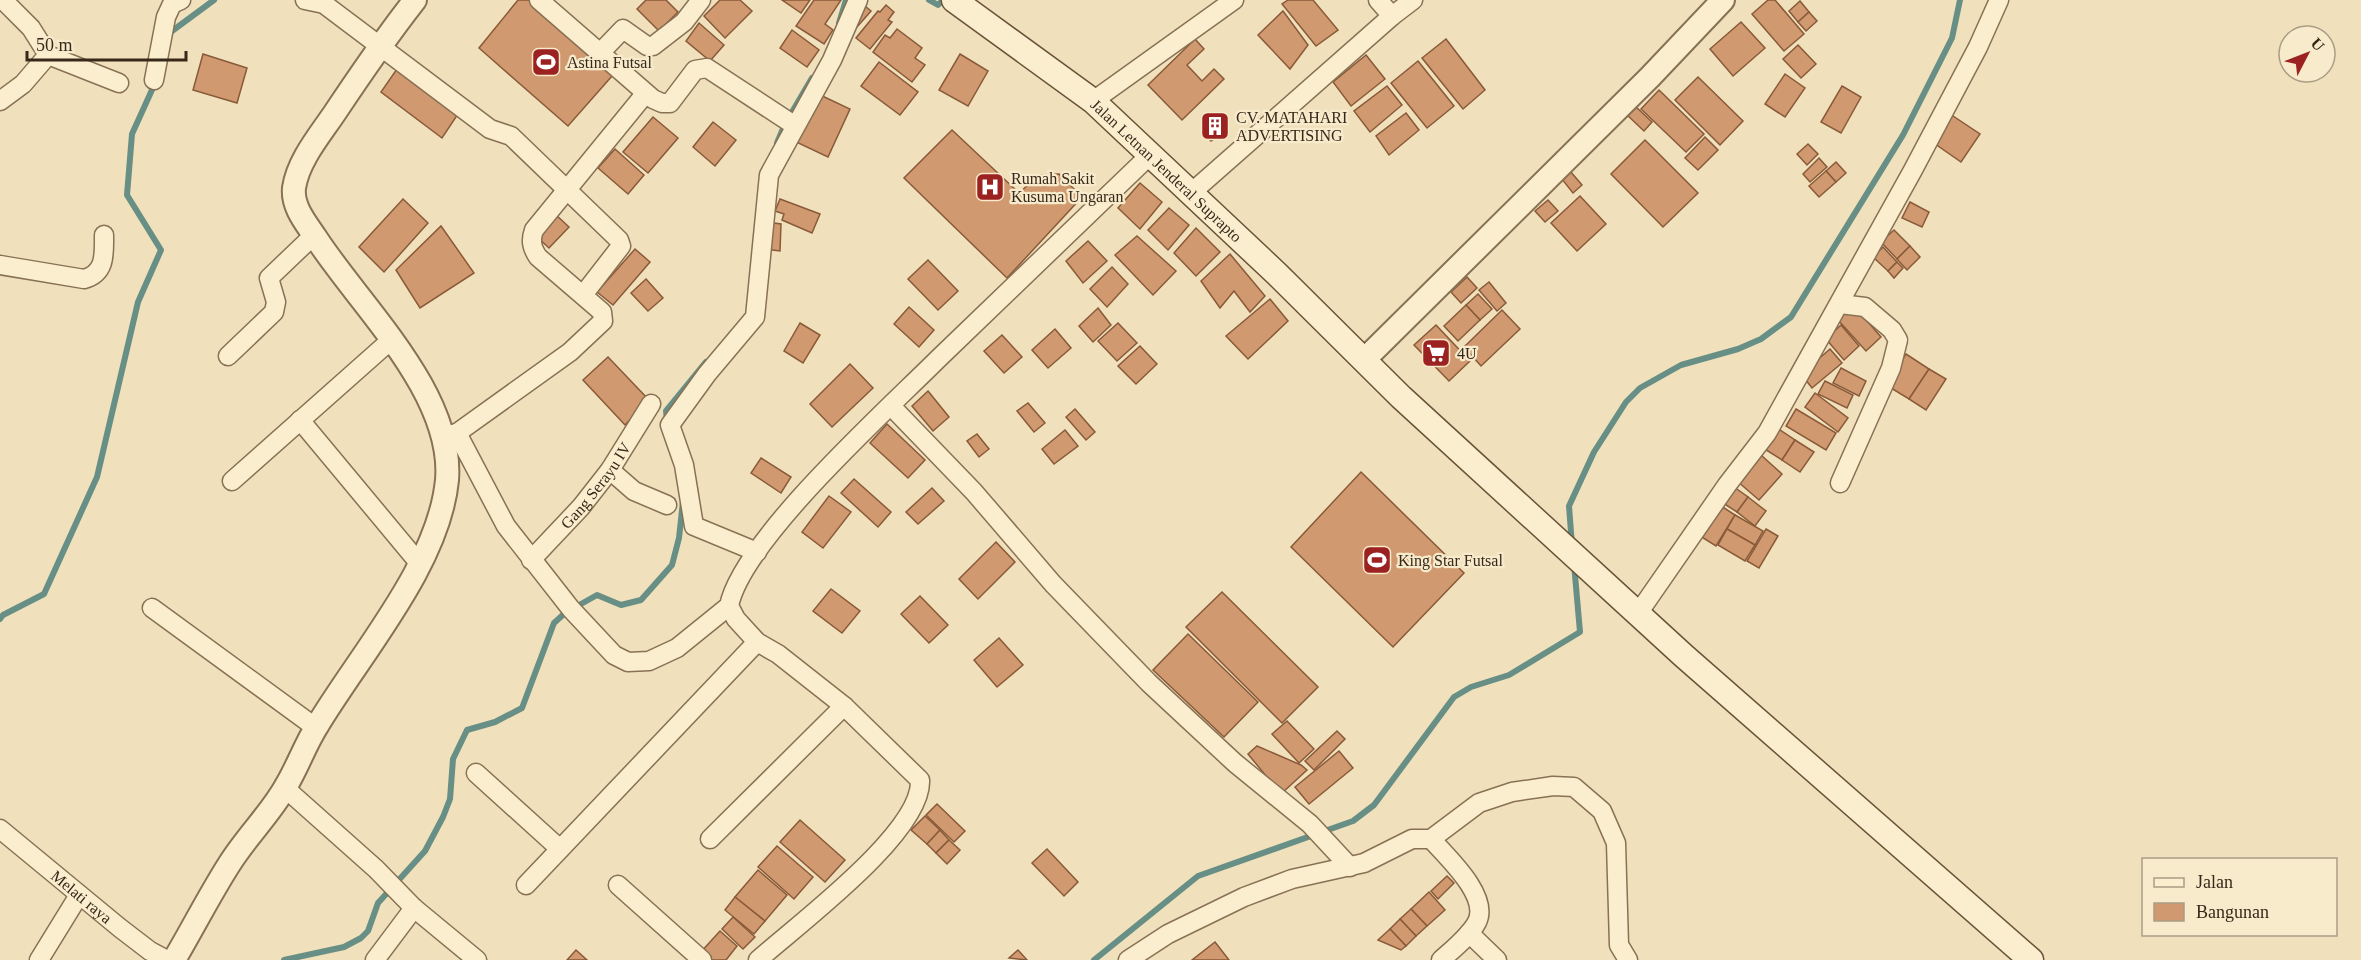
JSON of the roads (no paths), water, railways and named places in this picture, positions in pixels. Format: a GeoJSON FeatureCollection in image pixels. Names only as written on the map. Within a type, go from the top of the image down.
{"type":"FeatureCollection","features":[{"type":"Feature","properties":{"kind":"main road","name":"Jalan Letnan Jenderal Suprapto"},"geometry":{"type":"LineString","coordinates":[[958,2],[1093,100],[1401,397],[1639,612],[1684,656],[2031,960]]}},
{"type":"Feature","properties":{"kind":"street"},"geometry":{"type":"LineString","coordinates":[[3,0],[31,28],[48,55],[119,83]]}},
{"type":"Feature","properties":{"kind":"street"},"geometry":{"type":"LineString","coordinates":[[154,80],[166,17],[172,4],[181,0]]}},
{"type":"Feature","properties":{"kind":"street"},"geometry":{"type":"LineString","coordinates":[[305,0],[324,4],[490,129],[511,136],[621,243],[583,295]]}},
{"type":"Feature","properties":{"kind":"street"},"geometry":{"type":"LineString","coordinates":[[415,0],[379,47],[298,172],[294,200],[314,235],[422,386],[506,526],[573,611],[614,656],[628,662],[641,663],[677,648],[729,606],[732,593],[757,552],[815,483],[891,406],[1149,156]]}},
{"type":"Feature","properties":{"kind":"street"},"geometry":{"type":"LineString","coordinates":[[539,0],[645,94],[662,103],[670,103],[695,70],[707,68],[789,122]]}},
{"type":"Feature","properties":{"kind":"street"},"geometry":{"type":"LineString","coordinates":[[599,54],[623,29],[647,46],[653,46],[684,22],[701,0]]}},
{"type":"Feature","properties":{"kind":"street"},"geometry":{"type":"LineString","coordinates":[[757,552],[694,526],[684,465],[670,425],[706,374],[755,318],[769,175],[789,122],[832,60],[858,0]]}},
{"type":"Feature","properties":{"kind":"street"},"geometry":{"type":"LineString","coordinates":[[1093,100],[1234,0]]}},
{"type":"Feature","properties":{"kind":"street"},"geometry":{"type":"LineString","coordinates":[[1378,0],[1392,16]]}},
{"type":"Feature","properties":{"kind":"street"},"geometry":{"type":"LineString","coordinates":[[1191,193],[1413,0]]}},
{"type":"Feature","properties":{"kind":"street"},"geometry":{"type":"LineString","coordinates":[[1639,612],[1727,485],[1767,433],[1946,109],[1999,0]]}},
{"type":"Feature","properties":{"kind":"street"},"geometry":{"type":"LineString","coordinates":[[1364,360],[1718,2]]}},
{"type":"Feature","properties":{"kind":"street"},"geometry":{"type":"LineString","coordinates":[[0,101],[23,84],[48,55]]}},
{"type":"Feature","properties":{"kind":"street"},"geometry":{"type":"LineString","coordinates":[[174,960],[228,865],[285,788],[315,728],[390,615],[419,563],[438,517],[447,482],[450,434],[554,365],[603,321],[602,312],[538,257],[532,248],[534,230],[569,190],[645,94]]}},
{"type":"Feature","properties":{"kind":"street"},"geometry":{"type":"LineString","coordinates":[[0,266],[84,279],[96,273],[101,267],[104,260],[104,235]]}},
{"type":"Feature","properties":{"kind":"street"},"geometry":{"type":"LineString","coordinates":[[228,356],[274,312],[276,302],[269,278],[314,235]]}},
{"type":"Feature","properties":{"kind":"street"},"geometry":{"type":"LineString","coordinates":[[1840,304],[1865,307],[1892,330],[1898,340],[1891,368],[1840,483]]}},
{"type":"Feature","properties":{"kind":"street"},"geometry":{"type":"LineString","coordinates":[[232,481],[391,340]]}},
{"type":"Feature","properties":{"kind":"street","name":"Gang Serayu IV"},"geometry":{"type":"LineString","coordinates":[[531,560],[581,507],[609,470],[651,404]]}},
{"type":"Feature","properties":{"kind":"street"},"geometry":{"type":"LineString","coordinates":[[891,406],[974,492],[1053,584],[1149,683],[1235,762],[1310,824],[1350,867]]}},
{"type":"Feature","properties":{"kind":"street"},"geometry":{"type":"LineString","coordinates":[[300,420],[419,563]]}},
{"type":"Feature","properties":{"kind":"street"},"geometry":{"type":"LineString","coordinates":[[609,470],[634,491],[667,505]]}},
{"type":"Feature","properties":{"kind":"street"},"geometry":{"type":"LineString","coordinates":[[729,606],[736,619],[757,642],[778,654],[844,706],[916,774],[920,786],[918,800],[872,860],[758,960]]}},
{"type":"Feature","properties":{"kind":"street"},"geometry":{"type":"LineString","coordinates":[[152,608],[315,728]]}},
{"type":"Feature","properties":{"kind":"street"},"geometry":{"type":"LineString","coordinates":[[526,885],[757,642]]}},
{"type":"Feature","properties":{"kind":"street"},"geometry":{"type":"LineString","coordinates":[[710,839],[844,706]]}},
{"type":"Feature","properties":{"kind":"street"},"geometry":{"type":"LineString","coordinates":[[476,773],[560,849]]}},
{"type":"Feature","properties":{"kind":"street"},"geometry":{"type":"LineString","coordinates":[[1128,960],[1168,934],[1233,902],[1292,879],[1350,867],[1371,860],[1412,839],[1431,839],[1479,803],[1512,792],[1552,786],[1574,787],[1602,811],[1616,843],[1619,945],[1628,960]]}},
{"type":"Feature","properties":{"kind":"street"},"geometry":{"type":"LineString","coordinates":[[285,788],[376,869],[414,908],[477,960]]}},
{"type":"Feature","properties":{"kind":"street","name":"Melati raya"},"geometry":{"type":"LineString","coordinates":[[0,829],[150,951],[167,960]]}},
{"type":"Feature","properties":{"kind":"street"},"geometry":{"type":"LineString","coordinates":[[1431,839],[1455,866],[1478,900],[1479,916],[1469,933],[1441,960]]}},
{"type":"Feature","properties":{"kind":"street"},"geometry":{"type":"LineString","coordinates":[[618,885],[702,960]]}},
{"type":"Feature","properties":{"kind":"street"},"geometry":{"type":"LineString","coordinates":[[39,960],[79,895]]}},
{"type":"Feature","properties":{"kind":"street"},"geometry":{"type":"LineString","coordinates":[[375,960],[414,908]]}},
{"type":"Feature","properties":{"kind":"street"},"geometry":{"type":"LineString","coordinates":[[1469,933],[1497,960]]}},
{"type":"Feature","properties":{"kind":"waterway"},"geometry":{"type":"LineString","coordinates":[[168,34],[214,0]]}},
{"type":"Feature","properties":{"kind":"waterway"},"geometry":{"type":"LineString","coordinates":[[839,23],[846,0]]}},
{"type":"Feature","properties":{"kind":"waterway"},"geometry":{"type":"LineString","coordinates":[[929,0],[938,5],[943,0]]}},
{"type":"Feature","properties":{"kind":"waterway"},"geometry":{"type":"LineString","coordinates":[[1572,545],[1569,506],[1594,452],[1626,402],[1640,388],[1681,365],[1738,349],[1761,339],[1791,317],[1903,135],[1952,38],[1960,0]]}},
{"type":"Feature","properties":{"kind":"waterway"},"geometry":{"type":"LineString","coordinates":[[777,143],[785,124],[812,78]]}},
{"type":"Feature","properties":{"kind":"waterway"},"geometry":{"type":"LineString","coordinates":[[0,619],[3,615],[44,594],[97,477],[138,302],[161,250],[127,195],[132,134],[156,81]]}},
{"type":"Feature","properties":{"kind":"waterway"},"geometry":{"type":"LineString","coordinates":[[667,421],[666,411],[706,362]]}},
{"type":"Feature","properties":{"kind":"waterway"},"geometry":{"type":"LineString","coordinates":[[284,960],[344,947],[361,938],[368,931],[378,903],[425,851],[443,817],[450,799],[453,759],[467,730],[495,722],[522,708],[554,623],[565,613],[597,595],[621,605],[641,600],[672,565],[679,538],[683,501]]}},
{"type":"Feature","properties":{"kind":"waterway"},"geometry":{"type":"LineString","coordinates":[[1094,960],[1198,876],[1353,821],[1374,805],[1454,697],[1471,687],[1509,675],[1580,632],[1574,564]]}},
{"type":"Feature","properties":{"kind":"place","name":"Astina Futsal"},"geometry":{"type":"Point","coordinates":[546,62]}},
{"type":"Feature","properties":{"kind":"place","name":"CV. MATAHARI ADVERTISING"},"geometry":{"type":"Point","coordinates":[1215,126]}},
{"type":"Feature","properties":{"kind":"place","name":"Rumah Sakit Kusuma Ungaran"},"geometry":{"type":"Point","coordinates":[990,187]}},
{"type":"Feature","properties":{"kind":"place","name":"4U"},"geometry":{"type":"Point","coordinates":[1436,353]}},
{"type":"Feature","properties":{"kind":"place","name":"King Star Futsal"},"geometry":{"type":"Point","coordinates":[1377,560]}}]}
